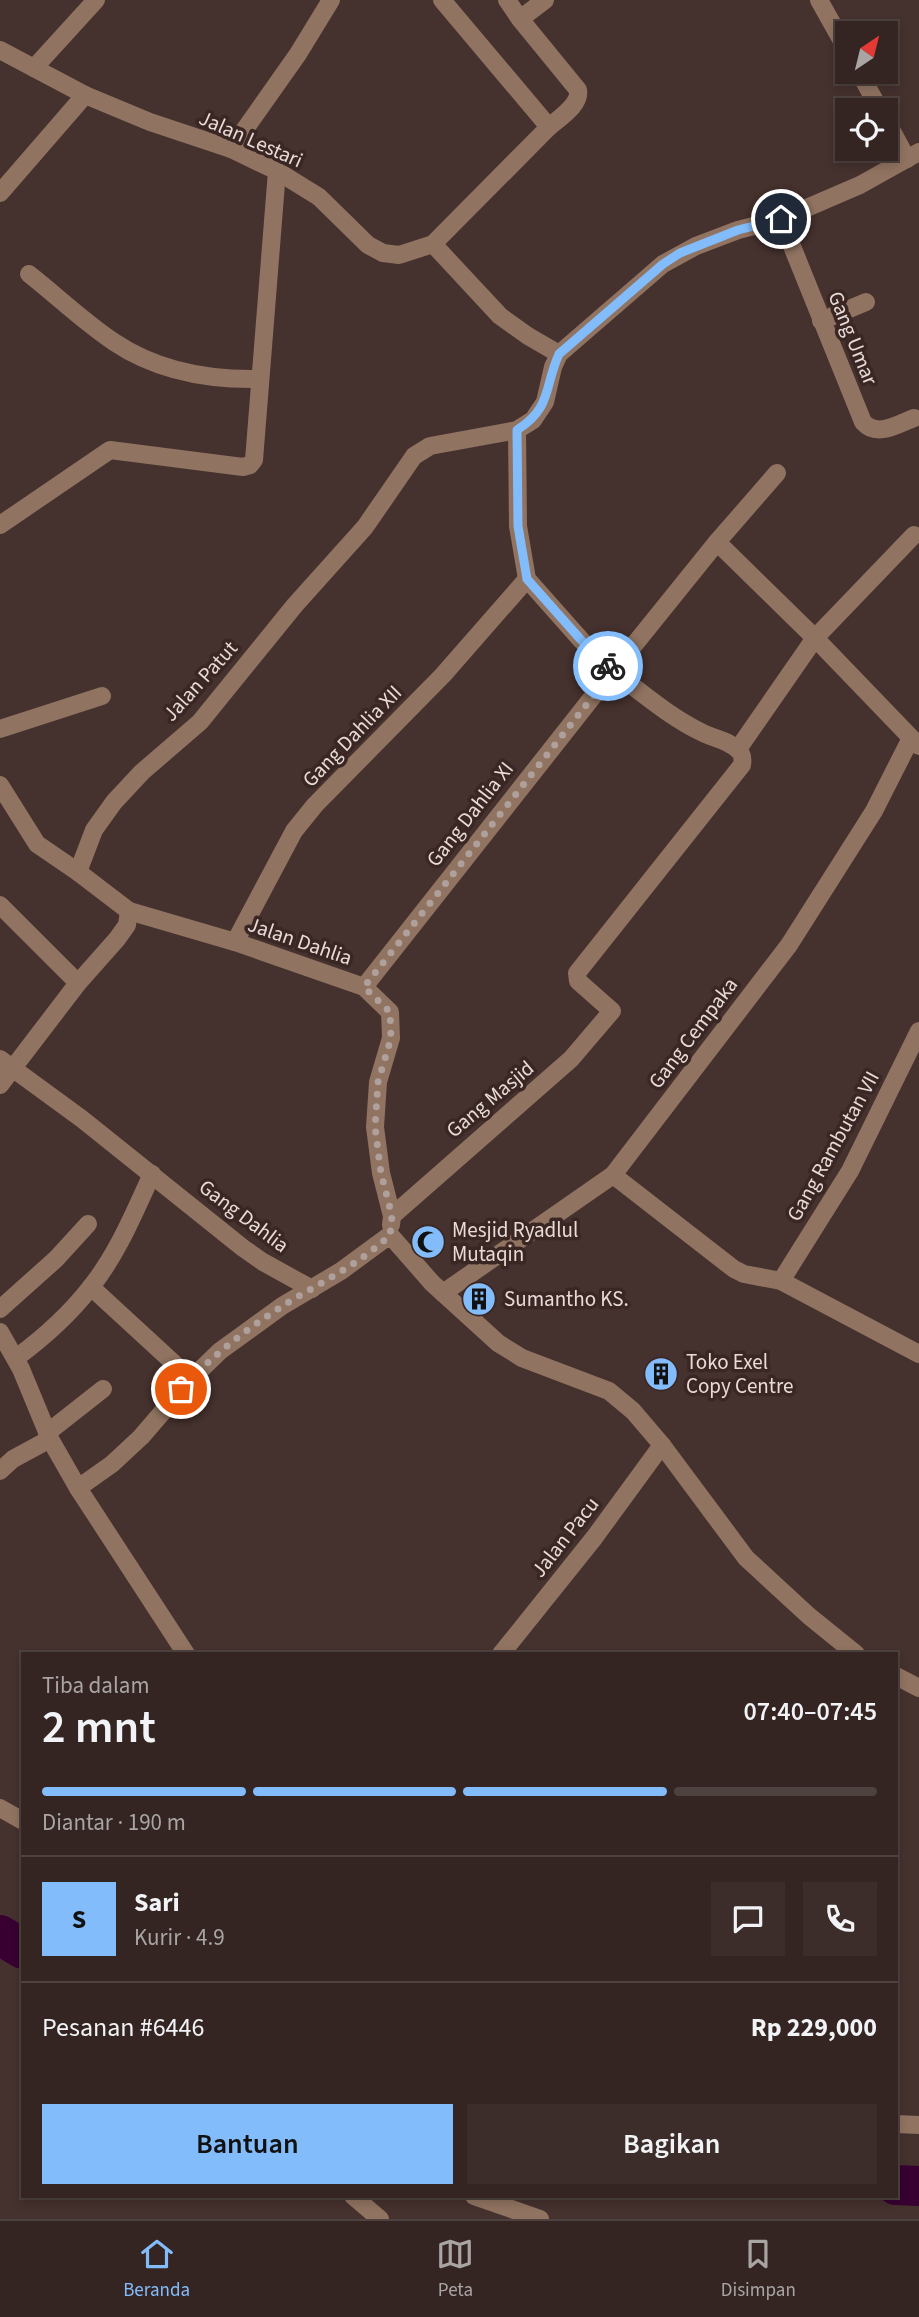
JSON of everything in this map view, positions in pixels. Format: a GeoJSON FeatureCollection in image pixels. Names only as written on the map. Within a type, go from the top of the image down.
{"type":"FeatureCollection","features":[{"type":"Feature","properties":{"kind":"street"},"geometry":{"type":"LineString","coordinates":[[34,68],[96,0]]}},
{"type":"Feature","properties":{"kind":"street"},"geometry":{"type":"LineString","coordinates":[[230,149],[298,54],[331,0]]}},
{"type":"Feature","properties":{"kind":"street"},"geometry":{"type":"LineString","coordinates":[[442,0],[549,127]]}},
{"type":"Feature","properties":{"kind":"street"},"geometry":{"type":"LineString","coordinates":[[507,0],[580,95],[433,244],[500,316],[559,354]]}},
{"type":"Feature","properties":{"kind":"street"},"geometry":{"type":"LineString","coordinates":[[520,19],[545,0]]}},
{"type":"Feature","properties":{"kind":"street"},"geometry":{"type":"LineString","coordinates":[[827,3],[835,22]]}},
{"type":"Feature","properties":{"kind":"street","name":"Jalan Lestari"},"geometry":{"type":"LineString","coordinates":[[0,50],[85,95],[150,122],[230,149],[277,171],[319,197],[368,245],[383,253],[399,255],[433,244]]}},
{"type":"Feature","properties":{"kind":"street"},"geometry":{"type":"LineString","coordinates":[[0,193],[85,95]]}},
{"type":"Feature","properties":{"kind":"street"},"geometry":{"type":"LineString","coordinates":[[898,136],[913,156],[860,185],[781,219],[738,230],[680,253],[663,264],[559,354],[553,367],[545,402],[534,420],[517,430],[518,526],[527,579],[582,641],[613,671],[661,708],[705,734],[738,749],[815,638],[914,535]]}},
{"type":"Feature","properties":{"kind":"street"},"geometry":{"type":"LineString","coordinates":[[0,525],[110,450],[243,467],[254,460],[277,171]]}},
{"type":"Feature","properties":{"kind":"street","name":"Gang Umar"},"geometry":{"type":"LineString","coordinates":[[781,219],[845,380],[867,427],[880,430],[914,418]]}},
{"type":"Feature","properties":{"kind":"street"},"geometry":{"type":"LineString","coordinates":[[29,274],[114,343],[152,363],[193,374],[231,380],[259,379]]}},
{"type":"Feature","properties":{"kind":"street"},"geometry":{"type":"LineString","coordinates":[[821,321],[866,302]]}},
{"type":"Feature","properties":{"kind":"street","name":"Jalan Patut"},"geometry":{"type":"LineString","coordinates":[[78,873],[94,830],[114,802],[142,772],[200,722],[295,605],[365,527],[414,456],[430,446],[517,430]]}},
{"type":"Feature","properties":{"kind":"street","name":"Gang Dahlia XI"},"geometry":{"type":"LineString","coordinates":[[364,987],[613,671],[777,472]]}},
{"type":"Feature","properties":{"kind":"street"},"geometry":{"type":"LineString","coordinates":[[717,542],[815,638],[915,742]]}},
{"type":"Feature","properties":{"kind":"street","name":"Gang Dahlia XII"},"geometry":{"type":"LineString","coordinates":[[235,942],[295,831],[315,805],[443,675],[527,579]]}},
{"type":"Feature","properties":{"kind":"street"},"geometry":{"type":"LineString","coordinates":[[0,729],[102,696]]}},
{"type":"Feature","properties":{"kind":"street","name":"Gang Cempaka"},"geometry":{"type":"LineString","coordinates":[[443,1293],[613,1175],[789,945],[915,742]]}},
{"type":"Feature","properties":{"kind":"street","name":"Gang Masjid"},"geometry":{"type":"LineString","coordinates":[[392,1216],[556,1073],[612,1011],[578,981],[577,973],[741,765],[738,749]]}},
{"type":"Feature","properties":{"kind":"street"},"geometry":{"type":"LineString","coordinates":[[0,785],[37,844],[129,911],[127,925],[6,1064],[0,1085]]}},
{"type":"Feature","properties":{"kind":"street"},"geometry":{"type":"LineString","coordinates":[[0,905],[78,983]]}},
{"type":"Feature","properties":{"kind":"street","name":"Jalan Dahlia"},"geometry":{"type":"LineString","coordinates":[[129,911],[235,942],[364,987],[390,1012],[391,1038],[378,1082],[375,1127],[381,1173],[392,1216],[390,1235]]}},
{"type":"Feature","properties":{"kind":"street","name":"Gang Rambutan VII"},"geometry":{"type":"LineString","coordinates":[[781,1281],[850,1171],[919,1031]]}},
{"type":"Feature","properties":{"kind":"street","name":"Gang Dahlia"},"geometry":{"type":"LineString","coordinates":[[6,1064],[152,1174],[243,1248],[312,1289]]}},
{"type":"Feature","properties":{"kind":"street"},"geometry":{"type":"LineString","coordinates":[[16,1358],[43,1338],[91,1287],[125,1232],[152,1174]]}},
{"type":"Feature","properties":{"kind":"street"},"geometry":{"type":"LineString","coordinates":[[613,1175],[734,1269],[744,1274],[781,1281],[919,1354]]}},
{"type":"Feature","properties":{"kind":"street"},"geometry":{"type":"LineString","coordinates":[[0,1309],[56,1259],[88,1224]]}},
{"type":"Feature","properties":{"kind":"street"},"geometry":{"type":"LineString","coordinates":[[78,1488],[112,1464],[141,1437],[191,1379],[240,1335],[390,1235],[443,1293],[509,1351],[608,1391],[633,1411],[662,1445],[746,1558],[809,1616],[854,1652]]}},
{"type":"Feature","properties":{"kind":"street"},"geometry":{"type":"LineString","coordinates":[[91,1287],[191,1379]]}},
{"type":"Feature","properties":{"kind":"street"},"geometry":{"type":"LineString","coordinates":[[0,1332],[16,1358],[48,1436],[78,1488],[185,1652]]}},
{"type":"Feature","properties":{"kind":"street"},"geometry":{"type":"LineString","coordinates":[[0,1471],[48,1436],[103,1389]]}},
{"type":"Feature","properties":{"kind":"street","name":"Jalan Pacu"},"geometry":{"type":"LineString","coordinates":[[503,1652],[594,1538],[662,1445]]}},
{"type":"Feature","properties":{"kind":"street"},"geometry":{"type":"LineString","coordinates":[[898,1677],[919,1688]]}},
{"type":"Feature","properties":{"kind":"street"},"geometry":{"type":"LineString","coordinates":[[0,1808],[21,1820]]}},
{"type":"Feature","properties":{"kind":"street"},"geometry":{"type":"LineString","coordinates":[[898,2124],[919,2125]]}},
{"type":"Feature","properties":{"kind":"street"},"geometry":{"type":"LineString","coordinates":[[355,2198],[380,2219]]}},
{"type":"Feature","properties":{"kind":"street"},"geometry":{"type":"LineString","coordinates":[[480,2198],[540,2219]]}},
{"type":"Feature","properties":{"kind":"waterway"},"geometry":{"type":"LineString","coordinates":[[0,1935],[21,1948]]}},
{"type":"Feature","properties":{"kind":"waterway"},"geometry":{"type":"LineString","coordinates":[[898,2185],[919,2186]]}},
{"type":"Feature","properties":{"kind":"way so far"},"geometry":{"type":"LineString","coordinates":[[181,1389],[240,1335],[341,1271],[390,1235],[392,1216],[376,1150],[375,1127],[378,1082],[391,1038],[390,1012],[364,987],[613,671],[608,666]]}},
{"type":"Feature","properties":{"kind":"place","name":"Mesjid Ryadlul Mutaqin"},"geometry":{"type":"Point","coordinates":[428,1242]}},
{"type":"Feature","properties":{"kind":"place","name":"Sumantho KS."},"geometry":{"type":"Point","coordinates":[479,1299]}},
{"type":"Feature","properties":{"kind":"place","name":"Toko Exel Copy Centre"},"geometry":{"type":"Point","coordinates":[661,1374]}},
{"type":"Feature","properties":{"kind":"route"},"geometry":{"type":"LineString","coordinates":[[608,666],[527,579],[518,526],[517,430],[534,420],[545,402],[553,367],[559,354],[663,264],[696,246],[738,230],[781,219]]}}]}
